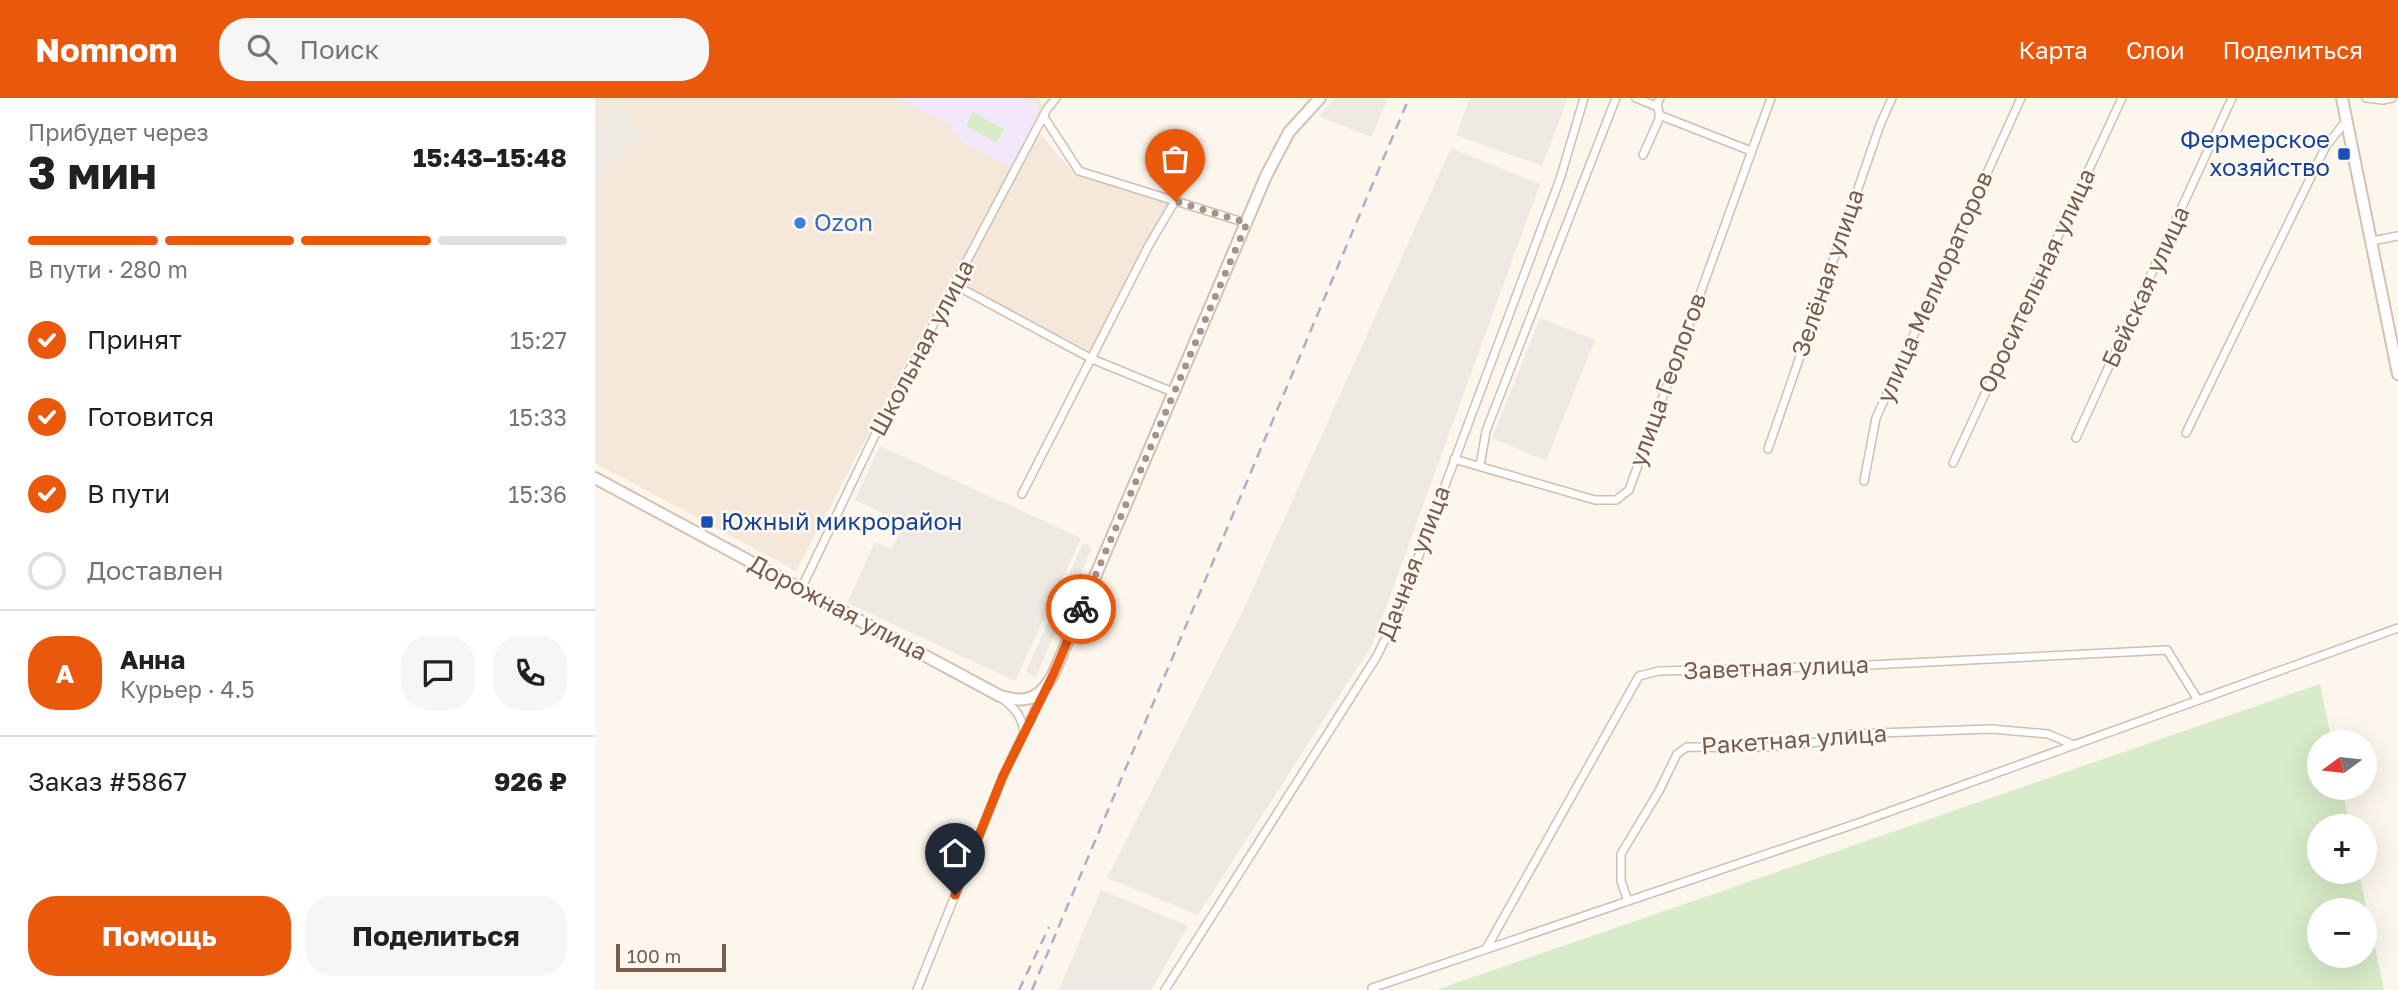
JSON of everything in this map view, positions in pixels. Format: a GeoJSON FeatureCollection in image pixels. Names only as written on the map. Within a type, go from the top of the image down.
{"type":"FeatureCollection","features":[{"type":"Feature","properties":{"kind":"street","name":"Школьная улица"},"geometry":{"type":"LineString","coordinates":[[801,589],[876,433],[1056,98]]}},
{"type":"Feature","properties":{"kind":"street"},"geometry":{"type":"LineString","coordinates":[[917,990],[1003,776],[1053,675],[1266,176],[1289,132],[1320,98]]}},
{"type":"Feature","properties":{"kind":"street","name":"Дачная улица"},"geometry":{"type":"LineString","coordinates":[[1165,990],[1377,656],[1395,619],[1560,179],[1584,98]]}},
{"type":"Feature","properties":{"kind":"street"},"geometry":{"type":"LineString","coordinates":[[1480,466],[1486,431],[1616,98]]}},
{"type":"Feature","properties":{"kind":"street"},"geometry":{"type":"LineString","coordinates":[[1636,98],[1658,111],[1751,151]]}},
{"type":"Feature","properties":{"kind":"street"},"geometry":{"type":"LineString","coordinates":[[1643,155],[1660,98]]}},
{"type":"Feature","properties":{"kind":"street","name":"улица Геологов"},"geometry":{"type":"LineString","coordinates":[[1454,459],[1595,500],[1616,500],[1629,490],[1771,98]]}},
{"type":"Feature","properties":{"kind":"street","name":"Зелёная улица"},"geometry":{"type":"LineString","coordinates":[[1767,449],[1817,301],[1892,98]]}},
{"type":"Feature","properties":{"kind":"street","name":"улица Мелиораторов"},"geometry":{"type":"LineString","coordinates":[[1864,481],[1876,418],[2021,98]]}},
{"type":"Feature","properties":{"kind":"street","name":"Оросительная улица"},"geometry":{"type":"LineString","coordinates":[[1952,463],[2122,98]]}},
{"type":"Feature","properties":{"kind":"street","name":"Бейская улица"},"geometry":{"type":"LineString","coordinates":[[2076,438],[2232,98]]}},
{"type":"Feature","properties":{"kind":"street"},"geometry":{"type":"LineString","coordinates":[[2342,98],[2398,374]]}},
{"type":"Feature","properties":{"kind":"street"},"geometry":{"type":"LineString","coordinates":[[2366,98],[2392,98]]}},
{"type":"Feature","properties":{"kind":"street"},"geometry":{"type":"LineString","coordinates":[[1046,113],[1079,171],[1247,223]]}},
{"type":"Feature","properties":{"kind":"street"},"geometry":{"type":"LineString","coordinates":[[2186,433],[2326,146],[2347,121]]}},
{"type":"Feature","properties":{"kind":"street"},"geometry":{"type":"LineString","coordinates":[[1022,494],[1149,245],[1175,201]]}},
{"type":"Feature","properties":{"kind":"street"},"geometry":{"type":"LineString","coordinates":[[2372,241],[2398,236]]}},
{"type":"Feature","properties":{"kind":"street"},"geometry":{"type":"LineString","coordinates":[[955,285],[1092,359],[1174,393]]}},
{"type":"Feature","properties":{"kind":"street","name":"Дорожная улица"},"geometry":{"type":"LineString","coordinates":[[595,478],[1000,696],[1014,700],[1026,699],[1045,688]]}},
{"type":"Feature","properties":{"kind":"street"},"geometry":{"type":"LineString","coordinates":[[1372,988],[1858,822],[2398,628]]}},
{"type":"Feature","properties":{"kind":"street","name":"Заветная улица"},"geometry":{"type":"LineString","coordinates":[[1485,949],[1639,676],[1659,671],[1850,666],[2167,650],[2198,700]]}},
{"type":"Feature","properties":{"kind":"street"},"geometry":{"type":"LineString","coordinates":[[1000,696],[1016,709],[1022,719],[1024,731]]}},
{"type":"Feature","properties":{"kind":"street","name":"Ракетная улица"},"geometry":{"type":"LineString","coordinates":[[1627,901],[1621,881],[1621,854],[1659,791],[1677,754],[1687,747],[1809,743],[1860,734],[1991,729],[2048,734],[2074,745]]}},
{"type":"Feature","properties":{"kind":"shaded area","name":"Южный микрорайон"},"geometry":{"type":"Polygon","coordinates":[[[595,98],[1039,98],[1044,109],[1036,129],[1072,171],[1170,202],[1145,242],[1089,351],[951,278],[796,571],[595,463],[595,98]]]}},
{"type":"Feature","properties":{"kind":"shaded area"},"geometry":{"type":"Polygon","coordinates":[[[898,98],[1033,98],[1039,110],[1012,168],[964,144],[948,124],[898,98]]]}},
{"type":"Feature","properties":{"kind":"shaded area"},"geometry":{"type":"Polygon","coordinates":[[[1335,98],[1388,98],[1371,137],[1319,116],[1335,98]]]}},
{"type":"Feature","properties":{"kind":"shaded area"},"geometry":{"type":"Polygon","coordinates":[[[1470,98],[1568,98],[1542,166],[1456,135],[1470,98]]]}},
{"type":"Feature","properties":{"kind":"shaded area"},"geometry":{"type":"Polygon","coordinates":[[[619,107],[644,137],[595,177],[595,125],[619,107]]]}},
{"type":"Feature","properties":{"kind":"shaded area"},"geometry":{"type":"Polygon","coordinates":[[[1451,148],[1540,184],[1373,643],[1198,915],[1107,878],[1241,615],[1451,148]]]}},
{"type":"Feature","properties":{"kind":"shaded area"},"geometry":{"type":"Polygon","coordinates":[[[1540,318],[1595,340],[1546,461],[1492,438],[1540,318]]]}},
{"type":"Feature","properties":{"kind":"shaded area"},"geometry":{"type":"Polygon","coordinates":[[[880,446],[1081,538],[1015,681],[847,603],[875,542],[892,549],[904,523],[855,500],[880,446]]]}},
{"type":"Feature","properties":{"kind":"shaded area"},"geometry":{"type":"Polygon","coordinates":[[[1083,543],[1092,547],[1036,677],[1026,672],[1083,543]]]}},
{"type":"Feature","properties":{"kind":"shaded area"},"geometry":{"type":"Polygon","coordinates":[[[1101,890],[1188,926],[1151,990],[1059,990],[1101,890]]]}},
{"type":"Feature","properties":{"kind":"green space"},"geometry":{"type":"Polygon","coordinates":[[[973,112],[1004,129],[997,143],[966,126],[973,112]]]}},
{"type":"Feature","properties":{"kind":"green space"},"geometry":{"type":"Polygon","coordinates":[[[2320,684],[2330,730],[2307,730],[2307,800],[2345,800],[2347,814],[2307,814],[2307,884],[2362,884],[2365,898],[2307,898],[2307,968],[2377,968],[2377,957],[2384,990],[1436,990],[2320,684]]]}},
{"type":"Feature","properties":{"kind":"railway"},"geometry":{"type":"LineString","coordinates":[[1032,990],[1409,98]]}},
{"type":"Feature","properties":{"kind":"railway"},"geometry":{"type":"LineString","coordinates":[[1019,990],[1049,927]]}},
{"type":"Feature","properties":{"kind":"way so far"},"geometry":{"type":"LineString","coordinates":[[1081,609],[1247,223],[1175,201]]}},
{"type":"Feature","properties":{"kind":"place","name":"Фермерское хозяйство"},"geometry":{"type":"Point","coordinates":[2344,154]}},
{"type":"Feature","properties":{"kind":"place","name":"Ozon"},"geometry":{"type":"Point","coordinates":[800,223]}},
{"type":"Feature","properties":{"kind":"place","name":"Южный микрорайон"},"geometry":{"type":"Point","coordinates":[707,522]}},
{"type":"Feature","properties":{"kind":"route"},"geometry":{"type":"LineString","coordinates":[[955,895],[1003,776],[1053,675],[1081,609]]}}]}
